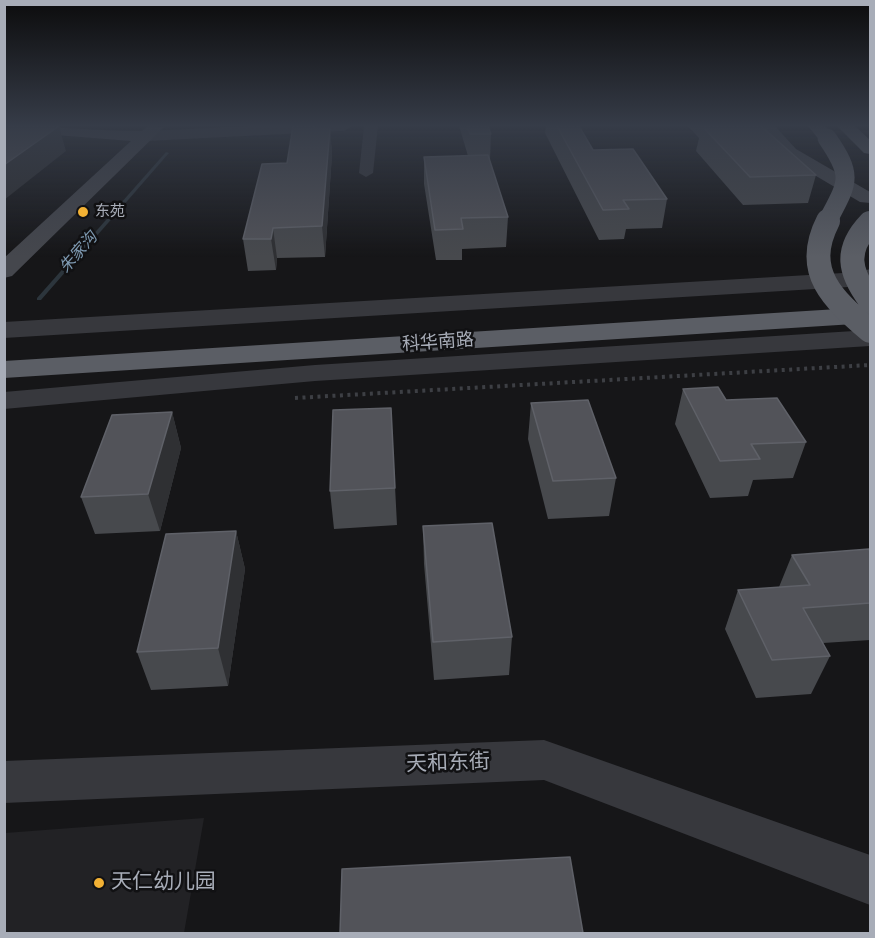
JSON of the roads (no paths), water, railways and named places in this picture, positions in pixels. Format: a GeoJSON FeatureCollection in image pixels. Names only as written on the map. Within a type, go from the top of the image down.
{"type":"FeatureCollection","features":[{"type":"Feature","properties":{"kind":"highway"},"geometry":{"type":"LineString","coordinates":[[844,170],[844,186],[829,217],[816,256],[822,280],[844,309],[870,331]]}},
{"type":"Feature","properties":{"kind":"highway"},"geometry":{"type":"LineString","coordinates":[[869,286],[853,272],[851,249],[858,234],[870,223]]}},
{"type":"Feature","properties":{"kind":"highway","name":"科华南路"},"geometry":{"type":"LineString","coordinates":[[4,370],[209,357],[347,338],[869,286]]}},
{"type":"Feature","properties":{"kind":"highway","name":"科华南路"},"geometry":{"type":"LineString","coordinates":[[4,349],[144,340],[347,338],[870,315]]}},
{"type":"Feature","properties":{"kind":"main road"},"geometry":{"type":"LineString","coordinates":[[71,182],[86,170]]}},
{"type":"Feature","properties":{"kind":"main road"},"geometry":{"type":"LineString","coordinates":[[4,271],[97,170]]}},
{"type":"Feature","properties":{"kind":"main road"},"geometry":{"type":"LineString","coordinates":[[819,170],[869,199]]}},
{"type":"Feature","properties":{"kind":"main road"},"geometry":{"type":"LineString","coordinates":[[845,170],[869,199]]}},
{"type":"Feature","properties":{"kind":"street"},"geometry":{"type":"LineString","coordinates":[[4,330],[869,286]]}},
{"type":"Feature","properties":{"kind":"street"},"geometry":{"type":"LineString","coordinates":[[98,324],[144,340]]}},
{"type":"Feature","properties":{"kind":"street"},"geometry":{"type":"LineString","coordinates":[[14,400],[315,373],[870,338]]}},
{"type":"Feature","properties":{"kind":"street"},"geometry":{"type":"LineString","coordinates":[[14,400],[106,375],[209,357]]}},
{"type":"Feature","properties":{"kind":"street","name":"天和东街"},"geometry":{"type":"LineString","coordinates":[[4,782],[544,760],[870,880]]}},
{"type":"Feature","properties":{"kind":"waterway","name":"朱家沟"},"geometry":{"type":"LineString","coordinates":[[39,299],[152,170]]}},
{"type":"Feature","properties":{"kind":"place","name":"东苑"},"geometry":{"type":"Point","coordinates":[83,212]}},
{"type":"Feature","properties":{"kind":"place","name":"天仁幼儿园"},"geometry":{"type":"Point","coordinates":[99,883]}}]}
